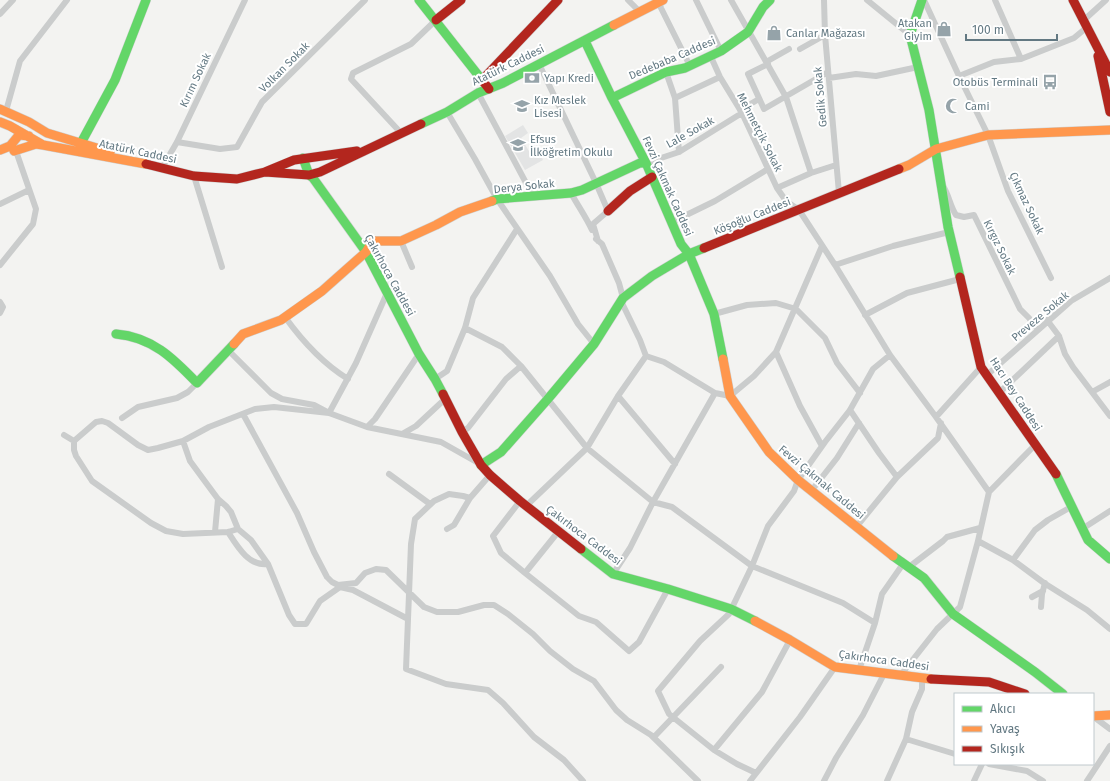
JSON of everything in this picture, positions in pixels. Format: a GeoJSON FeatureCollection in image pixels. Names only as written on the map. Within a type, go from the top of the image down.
{"type":"FeatureCollection","features":[{"type":"Feature","properties":{"kind":"street"},"geometry":{"type":"LineString","coordinates":[[0,14],[13,0]]}},
{"type":"Feature","properties":{"kind":"street"},"geometry":{"type":"LineString","coordinates":[[67,0],[20,61],[3,110],[48,133],[152,165]]}},
{"type":"Feature","properties":{"kind":"street"},"geometry":{"type":"LineString","coordinates":[[81,143],[115,80],[146,0]]}},
{"type":"Feature","properties":{"kind":"street","name":"Kırım Sokak"},"geometry":{"type":"LineString","coordinates":[[162,168],[177,142],[245,0]]}},
{"type":"Feature","properties":{"kind":"street","name":"Volkan Sokak"},"geometry":{"type":"LineString","coordinates":[[177,142],[220,149],[237,147],[262,102],[365,0]]}},
{"type":"Feature","properties":{"kind":"street"},"geometry":{"type":"LineString","coordinates":[[419,0],[489,89]]}},
{"type":"Feature","properties":{"kind":"street"},"geometry":{"type":"LineString","coordinates":[[401,133],[352,79],[353,73],[411,44],[436,20],[461,0]]}},
{"type":"Feature","properties":{"kind":"street"},"geometry":{"type":"LineString","coordinates":[[482,80],[550,6],[558,0]]}},
{"type":"Feature","properties":{"kind":"street"},"geometry":{"type":"LineString","coordinates":[[628,0],[640,12]]}},
{"type":"Feature","properties":{"kind":"street"},"geometry":{"type":"LineString","coordinates":[[696,0],[721,51]]}},
{"type":"Feature","properties":{"kind":"street"},"geometry":{"type":"LineString","coordinates":[[731,0],[786,97],[811,173]]}},
{"type":"Feature","properties":{"kind":"street","name":"Dedebaba Caddesi"},"geometry":{"type":"LineString","coordinates":[[612,98],[666,72],[690,66],[721,51],[748,32],[770,0]]}},
{"type":"Feature","properties":{"kind":"street","name":"Gedik Sokak"},"geometry":{"type":"LineString","coordinates":[[824,0],[828,75],[839,193]]}},
{"type":"Feature","properties":{"kind":"street"},"geometry":{"type":"LineString","coordinates":[[867,0],[910,36],[923,0]]}},
{"type":"Feature","properties":{"kind":"street","name":"Çıkmaz Sokak"},"geometry":{"type":"LineString","coordinates":[[923,0],[988,135],[1008,191],[1051,278]]}},
{"type":"Feature","properties":{"kind":"street"},"geometry":{"type":"LineString","coordinates":[[996,0],[1021,59]]}},
{"type":"Feature","properties":{"kind":"street"},"geometry":{"type":"LineString","coordinates":[[1073,0],[1110,72]]}},
{"type":"Feature","properties":{"kind":"street"},"geometry":{"type":"LineString","coordinates":[[959,76],[994,62],[1021,59],[1074,38],[1106,0]]}},
{"type":"Feature","properties":{"kind":"street"},"geometry":{"type":"LineString","coordinates":[[661,1],[661,8],[690,66]]}},
{"type":"Feature","properties":{"kind":"street","name":"Atatürk Caddesi"},"geometry":{"type":"LineString","coordinates":[[265,172],[309,175],[320,172],[446,112],[478,93],[503,83],[661,1]]}},
{"type":"Feature","properties":{"kind":"street"},"geometry":{"type":"LineString","coordinates":[[800,49],[825,34]]}},
{"type":"Feature","properties":{"kind":"street","name":"Hacı Bey Caddesi"},"geometry":{"type":"LineString","coordinates":[[910,36],[929,110],[950,232],[981,367],[1056,474],[1088,540],[1110,559]]}},
{"type":"Feature","properties":{"kind":"street","name":"Fevzi Çakmak Caddesi"},"geometry":{"type":"LineString","coordinates":[[585,41],[612,98],[646,163],[666,212],[681,244],[689,254],[714,314],[730,396],[769,452],[798,480],[906,566],[924,578],[953,614],[1035,672],[1062,693]]}},
{"type":"Feature","properties":{"kind":"street"},"geometry":{"type":"LineString","coordinates":[[1096,47],[1110,110]]}},
{"type":"Feature","properties":{"kind":"street"},"geometry":{"type":"LineString","coordinates":[[789,49],[748,74],[764,109],[828,75],[856,74],[876,76],[918,67]]}},
{"type":"Feature","properties":{"kind":"street","name":"Mehmetçik Sokak"},"geometry":{"type":"LineString","coordinates":[[711,57],[777,188],[786,201],[799,210],[835,265],[890,355],[989,492]]}},
{"type":"Feature","properties":{"kind":"street"},"geometry":{"type":"LineString","coordinates":[[539,64],[608,211]]}},
{"type":"Feature","properties":{"kind":"street"},"geometry":{"type":"LineString","coordinates":[[666,72],[675,98],[679,152]]}},
{"type":"Feature","properties":{"kind":"street"},"geometry":{"type":"LineString","coordinates":[[675,98],[720,77]]}},
{"type":"Feature","properties":{"kind":"street"},"geometry":{"type":"LineString","coordinates":[[478,93],[533,196]]}},
{"type":"Feature","properties":{"kind":"street","name":"Lale Sokak"},"geometry":{"type":"LineString","coordinates":[[646,163],[679,152],[759,99]]}},
{"type":"Feature","properties":{"kind":"street"},"geometry":{"type":"LineString","coordinates":[[446,112],[475,159],[496,199],[550,276],[578,324],[594,344]]}},
{"type":"Feature","properties":{"kind":"street"},"geometry":{"type":"LineString","coordinates":[[0,130],[10,126],[20,118]]}},
{"type":"Feature","properties":{"kind":"street","name":"Atatürk Caddesi"},"geometry":{"type":"LineString","coordinates":[[0,122],[29,136],[43,145],[152,165],[194,176],[237,179],[265,172],[294,160],[303,158],[364,151]]}},
{"type":"Feature","properties":{"kind":"street"},"geometry":{"type":"LineString","coordinates":[[12,148],[19,135],[29,136],[34,131],[29,122]]}},
{"type":"Feature","properties":{"kind":"street","name":"Köşoğlu Caddesi"},"geometry":{"type":"LineString","coordinates":[[481,464],[501,452],[547,400],[594,344],[622,299],[652,276],[689,254],[909,165],[936,149],[988,135],[1110,130]]}},
{"type":"Feature","properties":{"kind":"street"},"geometry":{"type":"LineString","coordinates":[[0,150],[36,144],[43,145]]}},
{"type":"Feature","properties":{"kind":"street"},"geometry":{"type":"LineString","coordinates":[[0,265],[33,224],[36,209],[17,154],[12,148]]}},
{"type":"Feature","properties":{"kind":"street","name":"Çakırhoca Caddesi"},"geometry":{"type":"LineString","coordinates":[[303,158],[309,175],[313,178],[366,252],[418,354],[435,379],[462,432],[481,464],[490,475],[523,504],[613,574],[668,589],[731,609],[790,640],[835,667],[922,679],[990,682],[1022,693]]}},
{"type":"Feature","properties":{"kind":"street","name":"Derya Sokak"},"geometry":{"type":"LineString","coordinates":[[366,252],[373,241],[401,241],[460,212],[496,199],[571,193],[582,190],[640,163],[646,163]]}},
{"type":"Feature","properties":{"kind":"street"},"geometry":{"type":"LineString","coordinates":[[777,188],[811,173],[836,165]]}},
{"type":"Feature","properties":{"kind":"street"},"geometry":{"type":"LineString","coordinates":[[672,222],[716,201],[768,169]]}},
{"type":"Feature","properties":{"kind":"street"},"geometry":{"type":"LineString","coordinates":[[194,176],[222,267]]}},
{"type":"Feature","properties":{"kind":"street"},"geometry":{"type":"LineString","coordinates":[[598,241],[593,224],[630,191],[652,176]]}},
{"type":"Feature","properties":{"kind":"street","name":"Kırgız Sokak"},"geometry":{"type":"LineString","coordinates":[[942,184],[948,194],[952,208],[956,215],[964,217],[974,216],[1020,309],[1038,330]]}},
{"type":"Feature","properties":{"kind":"street"},"geometry":{"type":"LineString","coordinates":[[0,204],[29,190]]}},
{"type":"Feature","properties":{"kind":"street"},"geometry":{"type":"LineString","coordinates":[[571,193],[598,241],[602,244],[608,257],[619,283],[622,299],[646,356]]}},
{"type":"Feature","properties":{"kind":"street"},"geometry":{"type":"LineString","coordinates":[[435,379],[447,371],[465,328],[473,298],[516,229]]}},
{"type":"Feature","properties":{"kind":"street"},"geometry":{"type":"LineString","coordinates":[[835,265],[893,246],[950,232]]}},
{"type":"Feature","properties":{"kind":"street"},"geometry":{"type":"LineString","coordinates":[[401,241],[412,267]]}},
{"type":"Feature","properties":{"kind":"street"},"geometry":{"type":"LineString","coordinates":[[646,356],[664,362],[715,393],[730,396],[754,376],[776,352],[796,309],[822,246]]}},
{"type":"Feature","properties":{"kind":"street"},"geometry":{"type":"LineString","coordinates":[[122,418],[138,407],[176,398],[188,392],[198,384],[243,334],[281,320],[322,291],[366,252]]}},
{"type":"Feature","properties":{"kind":"street","name":"Preveze Sokak"},"geometry":{"type":"LineString","coordinates":[[987,375],[1038,330],[1047,320],[1071,301],[1110,278]]}},
{"type":"Feature","properties":{"kind":"street"},"geometry":{"type":"LineString","coordinates":[[865,315],[907,293],[960,279]]}},
{"type":"Feature","properties":{"kind":"street"},"geometry":{"type":"LineString","coordinates":[[329,413],[356,363],[387,293]]}},
{"type":"Feature","properties":{"kind":"street"},"geometry":{"type":"LineString","coordinates":[[0,302],[4,307],[0,313]]}},
{"type":"Feature","properties":{"kind":"street"},"geometry":{"type":"LineString","coordinates":[[714,314],[747,305],[776,303],[796,309],[824,338],[837,363],[860,393]]}},
{"type":"Feature","properties":{"kind":"street"},"geometry":{"type":"LineString","coordinates":[[285,317],[305,343],[319,358],[333,370],[348,379]]}},
{"type":"Feature","properties":{"kind":"street"},"geometry":{"type":"LineString","coordinates":[[1047,320],[1059,336],[1065,354],[1110,416]]}},
{"type":"Feature","properties":{"kind":"street"},"geometry":{"type":"LineString","coordinates":[[465,328],[502,347],[521,366],[587,448],[653,502],[672,507],[752,566],[843,603],[875,623]]}},
{"type":"Feature","properties":{"kind":"street"},"geometry":{"type":"LineString","coordinates":[[116,334],[122,334],[143,340],[156,347],[176,361],[198,384]]}},
{"type":"Feature","properties":{"kind":"street"},"geometry":{"type":"LineString","coordinates":[[999,393],[1059,336]]}},
{"type":"Feature","properties":{"kind":"street"},"geometry":{"type":"LineString","coordinates":[[229,351],[271,393],[282,399],[314,405],[329,413],[367,427],[441,442],[481,464]]}},
{"type":"Feature","properties":{"kind":"street"},"geometry":{"type":"LineString","coordinates":[[776,352],[800,406],[822,446]]}},
{"type":"Feature","properties":{"kind":"street"},"geometry":{"type":"LineString","coordinates":[[367,427],[375,419],[418,354]]}},
{"type":"Feature","properties":{"kind":"street"},"geometry":{"type":"LineString","coordinates":[[756,773],[737,764],[714,750],[669,714],[658,691],[700,641],[729,614],[752,566],[768,526],[794,491],[798,480],[822,446],[850,410],[873,369],[890,355]]}},
{"type":"Feature","properties":{"kind":"street"},"geometry":{"type":"LineString","coordinates":[[646,356],[618,396],[587,448],[523,504],[493,536],[501,553],[579,616],[596,622],[629,651],[639,642],[668,589]]}},
{"type":"Feature","properties":{"kind":"street"},"geometry":{"type":"LineString","coordinates":[[462,432],[468,428],[506,379],[521,366]]}},
{"type":"Feature","properties":{"kind":"street"},"geometry":{"type":"LineString","coordinates":[[936,417],[981,367]]}},
{"type":"Feature","properties":{"kind":"street"},"geometry":{"type":"LineString","coordinates":[[1092,392],[1110,382]]}},
{"type":"Feature","properties":{"kind":"street"},"geometry":{"type":"LineString","coordinates":[[613,574],[630,548],[653,502],[715,393]]}},
{"type":"Feature","properties":{"kind":"street"},"geometry":{"type":"LineString","coordinates":[[618,396],[675,464]]}},
{"type":"Feature","properties":{"kind":"street"},"geometry":{"type":"LineString","coordinates":[[402,434],[416,426],[445,399]]}},
{"type":"Feature","properties":{"kind":"street"},"geometry":{"type":"LineString","coordinates":[[238,528],[228,532],[177,534],[166,532],[92,481],[76,456],[74,441],[96,422],[102,421],[108,423],[138,445],[148,450],[183,441],[209,427],[255,409],[274,407],[329,413]]}},
{"type":"Feature","properties":{"kind":"street"},"geometry":{"type":"LineString","coordinates":[[850,410],[897,477]]}},
{"type":"Feature","properties":{"kind":"street"},"geometry":{"type":"LineString","coordinates":[[244,414],[297,512],[317,558],[327,577],[332,582],[338,585],[356,583],[365,573],[376,569],[386,570],[424,607],[436,612],[458,612],[484,605],[494,605],[533,634],[550,651],[573,669],[594,682],[616,710],[627,720],[654,737],[698,781]]}},
{"type":"Feature","properties":{"kind":"street"},"geometry":{"type":"LineString","coordinates":[[812,490],[837,458],[859,423]]}},
{"type":"Feature","properties":{"kind":"street"},"geometry":{"type":"LineString","coordinates":[[857,526],[897,477],[938,438],[940,423]]}},
{"type":"Feature","properties":{"kind":"street"},"geometry":{"type":"LineString","coordinates":[[64,435],[74,441]]}},
{"type":"Feature","properties":{"kind":"street"},"geometry":{"type":"LineString","coordinates":[[183,441],[190,461],[218,499],[231,512],[238,528],[251,540],[268,564],[289,614],[295,624],[306,624],[320,601],[340,587],[353,590],[408,619]]}},
{"type":"Feature","properties":{"kind":"street"},"geometry":{"type":"LineString","coordinates":[[900,676],[937,629],[960,607],[978,541],[989,492],[1035,445]]}},
{"type":"Feature","properties":{"kind":"street"},"geometry":{"type":"LineString","coordinates":[[389,474],[430,504]]}},
{"type":"Feature","properties":{"kind":"street"},"geometry":{"type":"LineString","coordinates":[[447,529],[454,524],[470,498],[490,475]]}},
{"type":"Feature","properties":{"kind":"street"},"geometry":{"type":"LineString","coordinates":[[470,498],[449,494],[434,500],[415,519],[411,544],[406,669],[446,684],[488,690],[503,703],[534,737],[564,760],[583,781]]}},
{"type":"Feature","properties":{"kind":"street"},"geometry":{"type":"LineString","coordinates":[[215,532],[218,499]]}},
{"type":"Feature","properties":{"kind":"street"},"geometry":{"type":"LineString","coordinates":[[1013,560],[1035,530],[1048,520],[1071,507]]}},
{"type":"Feature","properties":{"kind":"street"},"geometry":{"type":"LineString","coordinates":[[1082,529],[1110,511]]}},
{"type":"Feature","properties":{"kind":"street"},"geometry":{"type":"LineString","coordinates":[[859,670],[875,623],[882,594],[906,566],[947,537],[980,528]]}},
{"type":"Feature","properties":{"kind":"street"},"geometry":{"type":"LineString","coordinates":[[228,532],[250,560],[261,564],[268,564]]}},
{"type":"Feature","properties":{"kind":"street"},"geometry":{"type":"LineString","coordinates":[[525,573],[558,532]]}},
{"type":"Feature","properties":{"kind":"street"},"geometry":{"type":"LineString","coordinates":[[978,541],[1013,560],[1087,610],[1110,630]]}},
{"type":"Feature","properties":{"kind":"street"},"geometry":{"type":"LineString","coordinates":[[1041,607],[1042,591],[1045,583]]}},
{"type":"Feature","properties":{"kind":"street"},"geometry":{"type":"LineString","coordinates":[[1032,597],[1042,591]]}},
{"type":"Feature","properties":{"kind":"street"},"geometry":{"type":"LineString","coordinates":[[714,750],[762,692],[790,640]]}},
{"type":"Feature","properties":{"kind":"street"},"geometry":{"type":"LineString","coordinates":[[654,737],[721,667]]}},
{"type":"Feature","properties":{"kind":"street"},"geometry":{"type":"LineString","coordinates":[[750,781],[800,717],[835,667]]}},
{"type":"Feature","properties":{"kind":"street"},"geometry":{"type":"LineString","coordinates":[[824,781],[836,758],[863,715],[884,674]]}},
{"type":"Feature","properties":{"kind":"street"},"geometry":{"type":"LineString","coordinates":[[887,781],[906,739],[912,712],[922,689],[922,679]]}},
{"type":"Feature","properties":{"kind":"street"},"geometry":{"type":"LineString","coordinates":[[1094,717],[1110,715]]}},
{"type":"Feature","properties":{"kind":"street"},"geometry":{"type":"LineString","coordinates":[[1094,717],[1110,729]]}},
{"type":"Feature","properties":{"kind":"street"},"geometry":{"type":"LineString","coordinates":[[906,739],[954,754]]}},
{"type":"Feature","properties":{"kind":"street"},"geometry":{"type":"LineString","coordinates":[[1087,781],[1110,746]]}},
{"type":"Feature","properties":{"kind":"street"},"geometry":{"type":"LineString","coordinates":[[974,781],[982,765]]}},
{"type":"Feature","properties":{"kind":"street"},"geometry":{"type":"LineString","coordinates":[[994,765],[1027,771],[1043,781]]}},
{"type":"Feature","properties":{"kind":"street"},"geometry":{"type":"LineString","coordinates":[[1027,771],[1030,765]]}},
{"type":"Feature","properties":{"kind":"shaded area","name":"Efsus İlköğretim Okulu"},"geometry":{"type":"Polygon","coordinates":[[[523,125],[528,133],[521,138],[532,156],[539,152],[543,160],[525,170],[505,136],[523,125]]]}},
{"type":"Feature","properties":{"kind":"traffic: fast"},"geometry":{"type":"LineString","coordinates":[[81,143],[115,80],[146,0]]}},
{"type":"Feature","properties":{"kind":"traffic: fast"},"geometry":{"type":"LineString","coordinates":[[419,0],[482,80]]}},
{"type":"Feature","properties":{"kind":"traffic: fast"},"geometry":{"type":"LineString","coordinates":[[612,98],[666,72],[685,68],[721,51],[748,32],[763,7],[770,0]]}},
{"type":"Feature","properties":{"kind":"traffic: fast"},"geometry":{"type":"LineString","coordinates":[[922,0],[910,35],[929,110],[948,227],[960,277]]}},
{"type":"Feature","properties":{"kind":"traffic: fast"},"geometry":{"type":"LineString","coordinates":[[421,124],[447,112],[478,93],[503,83],[614,25]]}},
{"type":"Feature","properties":{"kind":"traffic: fast"},"geometry":{"type":"LineString","coordinates":[[585,41],[612,98],[646,163],[681,244],[689,254],[714,314],[723,359]]}},
{"type":"Feature","properties":{"kind":"traffic: fast"},"geometry":{"type":"LineString","coordinates":[[303,158],[309,175],[313,178],[366,252],[419,354],[443,394]]}},
{"type":"Feature","properties":{"kind":"traffic: fast"},"geometry":{"type":"LineString","coordinates":[[492,201],[497,199],[571,193],[582,190],[640,163],[646,163]]}},
{"type":"Feature","properties":{"kind":"traffic: fast"},"geometry":{"type":"LineString","coordinates":[[481,465],[501,452],[547,400],[594,344],[623,298],[652,276],[689,254],[704,248]]}},
{"type":"Feature","properties":{"kind":"traffic: fast"},"geometry":{"type":"LineString","coordinates":[[116,334],[140,339],[161,350],[197,383],[234,344]]}},
{"type":"Feature","properties":{"kind":"traffic: fast"},"geometry":{"type":"LineString","coordinates":[[1056,474],[1088,540],[1110,559]]}},
{"type":"Feature","properties":{"kind":"traffic: fast"},"geometry":{"type":"LineString","coordinates":[[581,549],[613,574],[668,589],[731,609],[755,621]]}},
{"type":"Feature","properties":{"kind":"traffic: fast"},"geometry":{"type":"LineString","coordinates":[[893,556],[924,578],[953,614],[1035,672],[1062,693]]}},
{"type":"Feature","properties":{"kind":"traffic: slow"},"geometry":{"type":"LineString","coordinates":[[614,25],[663,0]]}},
{"type":"Feature","properties":{"kind":"traffic: slow"},"geometry":{"type":"LineString","coordinates":[[0,109],[29,122],[47,133],[110,152]]}},
{"type":"Feature","properties":{"kind":"traffic: slow"},"geometry":{"type":"LineString","coordinates":[[0,122],[43,145],[146,164]]}},
{"type":"Feature","properties":{"kind":"traffic: slow"},"geometry":{"type":"LineString","coordinates":[[899,169],[909,165],[936,149],[988,135],[1110,130]]}},
{"type":"Feature","properties":{"kind":"traffic: slow"},"geometry":{"type":"LineString","coordinates":[[0,150],[10,146],[19,135],[29,136]]}},
{"type":"Feature","properties":{"kind":"traffic: slow"},"geometry":{"type":"LineString","coordinates":[[14,151],[36,144],[43,145]]}},
{"type":"Feature","properties":{"kind":"traffic: slow"},"geometry":{"type":"LineString","coordinates":[[234,344],[243,334],[281,320],[322,291],[366,252],[373,241],[401,241],[460,212],[492,201]]}},
{"type":"Feature","properties":{"kind":"traffic: slow"},"geometry":{"type":"LineString","coordinates":[[723,359],[730,396],[769,452],[798,480],[893,556]]}},
{"type":"Feature","properties":{"kind":"traffic: slow"},"geometry":{"type":"LineString","coordinates":[[755,621],[835,667],[931,679]]}},
{"type":"Feature","properties":{"kind":"traffic: slow"},"geometry":{"type":"LineString","coordinates":[[1094,716],[1110,715]]}},
{"type":"Feature","properties":{"kind":"traffic: jam"},"geometry":{"type":"LineString","coordinates":[[436,20],[461,0]]}},
{"type":"Feature","properties":{"kind":"traffic: jam"},"geometry":{"type":"LineString","coordinates":[[489,89],[482,80],[558,0]]}},
{"type":"Feature","properties":{"kind":"traffic: jam"},"geometry":{"type":"LineString","coordinates":[[1073,0],[1110,72]]}},
{"type":"Feature","properties":{"kind":"traffic: jam"},"geometry":{"type":"LineString","coordinates":[[1098,56],[1110,112]]}},
{"type":"Feature","properties":{"kind":"traffic: jam"},"geometry":{"type":"LineString","coordinates":[[265,172],[309,175],[320,172],[421,124]]}},
{"type":"Feature","properties":{"kind":"traffic: jam"},"geometry":{"type":"LineString","coordinates":[[146,164],[194,176],[237,179],[265,172],[294,160],[357,151]]}},
{"type":"Feature","properties":{"kind":"traffic: jam"},"geometry":{"type":"LineString","coordinates":[[704,248],[899,169]]}},
{"type":"Feature","properties":{"kind":"traffic: jam"},"geometry":{"type":"LineString","coordinates":[[608,211],[630,191],[652,177]]}},
{"type":"Feature","properties":{"kind":"traffic: jam"},"geometry":{"type":"LineString","coordinates":[[960,277],[981,367],[1056,474]]}},
{"type":"Feature","properties":{"kind":"traffic: jam"},"geometry":{"type":"LineString","coordinates":[[443,394],[481,465],[490,475],[520,501],[581,549]]}},
{"type":"Feature","properties":{"kind":"traffic: jam"},"geometry":{"type":"LineString","coordinates":[[931,679],[989,682],[1022,693]]}},
{"type":"Feature","properties":{"kind":"place","name":"Atakan Giyim"},"geometry":{"type":"Point","coordinates":[944,29]}},
{"type":"Feature","properties":{"kind":"place","name":"Canlar Mağazası"},"geometry":{"type":"Point","coordinates":[774,33]}},
{"type":"Feature","properties":{"kind":"place","name":"Yapı Kredi"},"geometry":{"type":"Point","coordinates":[532,78]}},
{"type":"Feature","properties":{"kind":"place","name":"Otobüs Terminali"},"geometry":{"type":"Point","coordinates":[1050,82]}},
{"type":"Feature","properties":{"kind":"place","name":"Kız Meslek Lisesi"},"geometry":{"type":"Point","coordinates":[522,106]}},
{"type":"Feature","properties":{"kind":"place","name":"Cami"},"geometry":{"type":"Point","coordinates":[953,106]}},
{"type":"Feature","properties":{"kind":"place","name":"Efsus İlköğretim Okulu"},"geometry":{"type":"Point","coordinates":[518,145]}}]}
